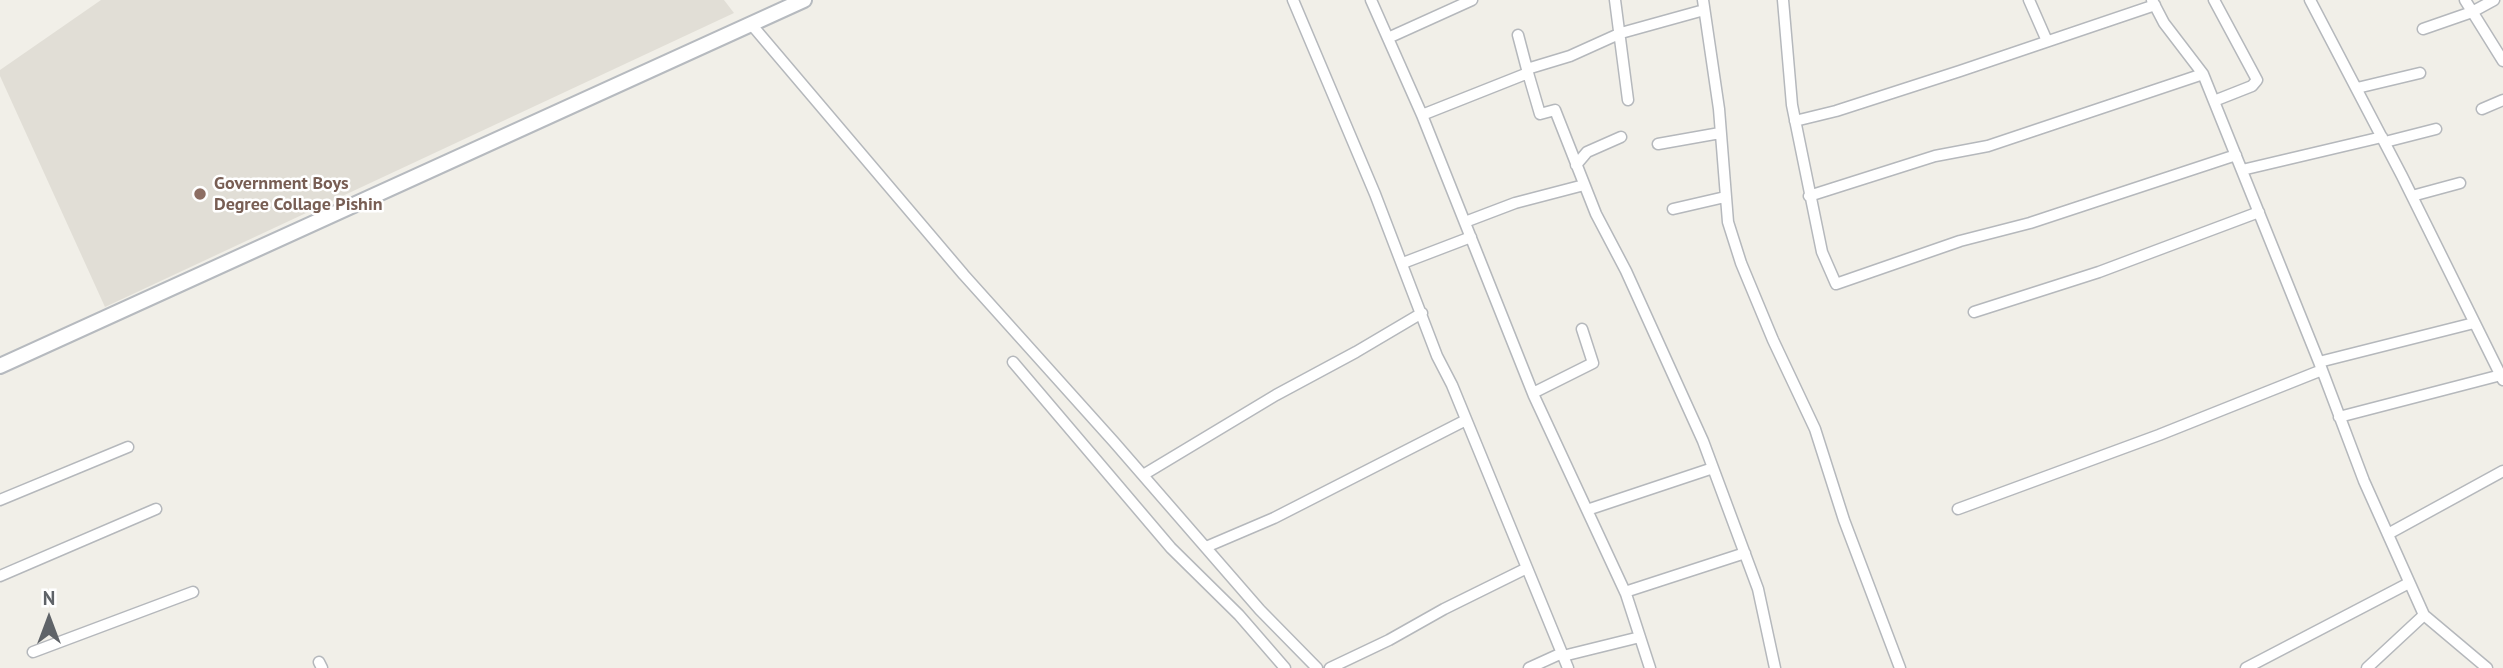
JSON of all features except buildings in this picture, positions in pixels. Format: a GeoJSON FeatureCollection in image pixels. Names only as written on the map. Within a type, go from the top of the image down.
{"type":"FeatureCollection","features":[{"type":"Feature","properties":{"kind":"main road"},"geometry":{"type":"LineString","coordinates":[[0,366],[804,0]]}},
{"type":"Feature","properties":{"kind":"street"},"geometry":{"type":"LineString","coordinates":[[1293,0],[1403,263],[1437,356],[1568,668]]}},
{"type":"Feature","properties":{"kind":"street"},"geometry":{"type":"LineString","coordinates":[[1371,0],[1422,115],[1533,393],[1625,592],[1650,668]]}},
{"type":"Feature","properties":{"kind":"street"},"geometry":{"type":"LineString","coordinates":[[1388,38],[1472,0]]}},
{"type":"Feature","properties":{"kind":"street"},"geometry":{"type":"LineString","coordinates":[[1615,0],[1628,100]]}},
{"type":"Feature","properties":{"kind":"street"},"geometry":{"type":"LineString","coordinates":[[1783,0],[1796,121],[1822,252],[1836,284],[1960,241],[2030,223],[2236,155]]}},
{"type":"Feature","properties":{"kind":"street"},"geometry":{"type":"LineString","coordinates":[[2029,0],[2047,41]]}},
{"type":"Feature","properties":{"kind":"street"},"geometry":{"type":"LineString","coordinates":[[2214,0],[2257,80],[2252,86],[2214,101]]}},
{"type":"Feature","properties":{"kind":"street"},"geometry":{"type":"LineString","coordinates":[[2309,0],[2384,139],[2502,378],[2339,417]]}},
{"type":"Feature","properties":{"kind":"street"},"geometry":{"type":"LineString","coordinates":[[2465,0],[2503,61]]}},
{"type":"Feature","properties":{"kind":"street"},"geometry":{"type":"LineString","coordinates":[[2423,29],[2472,12],[2494,0]]}},
{"type":"Feature","properties":{"kind":"street"},"geometry":{"type":"LineString","coordinates":[[1796,121],[1848,107],[2047,41],[2153,2],[2165,23],[2203,74],[2364,481],[2424,615],[2487,668]]}},
{"type":"Feature","properties":{"kind":"street"},"geometry":{"type":"LineString","coordinates":[[1422,115],[1621,33],[1704,5],[1719,109],[1728,222],[1738,255],[1784,365],[1815,429],[1844,520],[1900,668]]}},
{"type":"Feature","properties":{"kind":"street"},"geometry":{"type":"LineString","coordinates":[[751,24],[964,275],[1260,610],[1317,668]]}},
{"type":"Feature","properties":{"kind":"street"},"geometry":{"type":"LineString","coordinates":[[1518,35],[1540,114],[1555,110],[1584,186],[1664,352],[1713,468],[1758,589],[1775,668]]}},
{"type":"Feature","properties":{"kind":"street"},"geometry":{"type":"LineString","coordinates":[[2357,88],[2420,73]]}},
{"type":"Feature","properties":{"kind":"street"},"geometry":{"type":"LineString","coordinates":[[1810,196],[1935,156],[1988,146],[2203,74]]}},
{"type":"Feature","properties":{"kind":"street"},"geometry":{"type":"LineString","coordinates":[[2482,109],[2503,100]]}},
{"type":"Feature","properties":{"kind":"street"},"geometry":{"type":"LineString","coordinates":[[2242,170],[2436,129]]}},
{"type":"Feature","properties":{"kind":"street"},"geometry":{"type":"LineString","coordinates":[[1658,144],[1720,133]]}},
{"type":"Feature","properties":{"kind":"street"},"geometry":{"type":"LineString","coordinates":[[1576,166],[1587,152],[1621,138]]}},
{"type":"Feature","properties":{"kind":"street"},"geometry":{"type":"LineString","coordinates":[[2412,196],[2460,183]]}},
{"type":"Feature","properties":{"kind":"street"},"geometry":{"type":"LineString","coordinates":[[1465,222],[1515,203],[1584,186]]}},
{"type":"Feature","properties":{"kind":"street"},"geometry":{"type":"LineString","coordinates":[[1673,209],[1725,197]]}},
{"type":"Feature","properties":{"kind":"street"},"geometry":{"type":"LineString","coordinates":[[1974,312],[2099,272],[2259,212]]}},
{"type":"Feature","properties":{"kind":"street"},"geometry":{"type":"LineString","coordinates":[[1403,263],[1471,237]]}},
{"type":"Feature","properties":{"kind":"street"},"geometry":{"type":"LineString","coordinates":[[1143,475],[1276,395],[1422,313]]}},
{"type":"Feature","properties":{"kind":"street"},"geometry":{"type":"LineString","coordinates":[[1958,509],[2159,435],[2320,366],[2474,323]]}},
{"type":"Feature","properties":{"kind":"street"},"geometry":{"type":"LineString","coordinates":[[1533,393],[1593,363],[1582,329]]}},
{"type":"Feature","properties":{"kind":"street"},"geometry":{"type":"LineString","coordinates":[[1013,362],[1171,548],[1239,615],[1285,668]]}},
{"type":"Feature","properties":{"kind":"street"},"geometry":{"type":"LineString","coordinates":[[1206,547],[1274,518],[1466,420]]}},
{"type":"Feature","properties":{"kind":"street"},"geometry":{"type":"LineString","coordinates":[[0,500],[128,447]]}},
{"type":"Feature","properties":{"kind":"street"},"geometry":{"type":"LineString","coordinates":[[1587,510],[1713,468]]}},
{"type":"Feature","properties":{"kind":"street"},"geometry":{"type":"LineString","coordinates":[[2388,534],[2503,471]]}},
{"type":"Feature","properties":{"kind":"street"},"geometry":{"type":"LineString","coordinates":[[0,576],[156,509]]}},
{"type":"Feature","properties":{"kind":"street"},"geometry":{"type":"LineString","coordinates":[[1625,592],[1745,553]]}},
{"type":"Feature","properties":{"kind":"street"},"geometry":{"type":"LineString","coordinates":[[1329,668],[1527,568]]}},
{"type":"Feature","properties":{"kind":"street"},"geometry":{"type":"LineString","coordinates":[[2246,668],[2409,583]]}},
{"type":"Feature","properties":{"kind":"street"},"geometry":{"type":"LineString","coordinates":[[33,652],[193,592]]}},
{"type":"Feature","properties":{"kind":"street"},"geometry":{"type":"LineString","coordinates":[[2367,668],[2424,615]]}},
{"type":"Feature","properties":{"kind":"street"},"geometry":{"type":"LineString","coordinates":[[1529,668],[1562,654],[1640,636]]}},
{"type":"Feature","properties":{"kind":"shaded area","name":"Government Boys Degree Collage Pishin"},"geometry":{"type":"Polygon","coordinates":[[[101,0],[724,0],[734,13],[105,307],[0,76],[0,70],[101,0]]]}},
{"type":"Feature","properties":{"kind":"place","name":"Government Boys Degree Collage Pishin"},"geometry":{"type":"Point","coordinates":[200,194]}}]}
